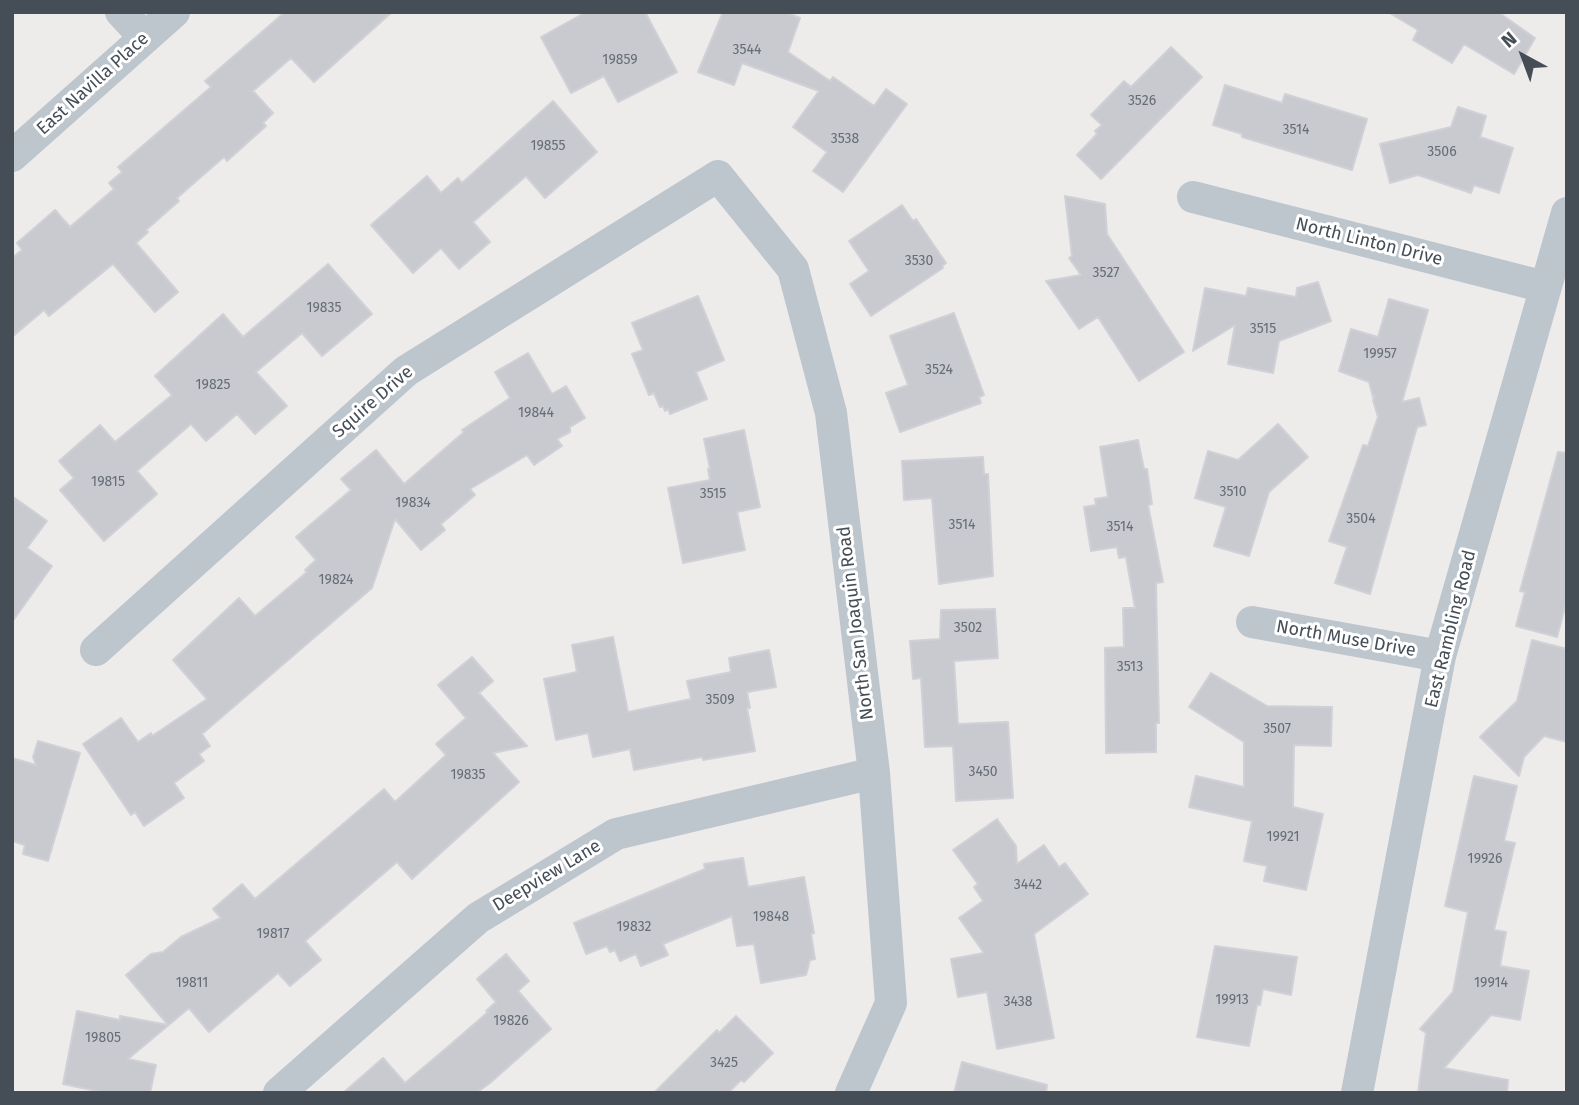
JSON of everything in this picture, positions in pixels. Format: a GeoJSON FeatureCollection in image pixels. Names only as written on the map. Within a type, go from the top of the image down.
{"type":"FeatureCollection","features":[{"type":"Feature","properties":{"kind":"street"},"geometry":{"type":"LineString","coordinates":[[121,12],[145,38]]}},
{"type":"Feature","properties":{"kind":"street","name":"East Navilla Place"},"geometry":{"type":"LineString","coordinates":[[12,156],[174,12]]}},
{"type":"Feature","properties":{"kind":"street","name":"Squire Drive"},"geometry":{"type":"LineString","coordinates":[[96,650],[406,370],[718,176]]}},
{"type":"Feature","properties":{"kind":"street","name":"North San Joaquin Road"},"geometry":{"type":"LineString","coordinates":[[718,176],[793,269],[831,413],[874,774],[891,1003],[851,1093]]}},
{"type":"Feature","properties":{"kind":"street","name":"North Linton Drive"},"geometry":{"type":"LineString","coordinates":[[1193,197],[1545,287]]}},
{"type":"Feature","properties":{"kind":"street","name":"East Rambling Road"},"geometry":{"type":"LineString","coordinates":[[1357,1093],[1440,656],[1567,213]]}},
{"type":"Feature","properties":{"kind":"street","name":"North Muse Drive"},"geometry":{"type":"LineString","coordinates":[[1252,622],[1440,656]]}},
{"type":"Feature","properties":{"kind":"street","name":"Deepview Lane"},"geometry":{"type":"LineString","coordinates":[[279,1093],[478,918],[616,834],[874,774]]}},
{"type":"Feature","properties":{"kind":"building"},"geometry":{"type":"Polygon","coordinates":[[[285,12],[392,12],[314,82],[291,58],[253,91],[273,113],[263,123],[266,126],[227,161],[224,157],[177,198],[179,201],[146,230],[148,232],[136,243],[178,292],[155,312],[113,264],[49,316],[44,310],[12,337],[12,258],[22,250],[17,243],[55,210],[70,227],[114,189],[109,183],[122,172],[118,167],[211,87],[205,81],[285,12]]]}},
{"type":"Feature","properties":{"kind":"building"},"geometry":{"type":"Polygon","coordinates":[[[586,12],[645,12],[677,72],[618,102],[604,76],[571,93],[541,37],[586,12]]]}},
{"type":"Feature","properties":{"kind":"building"},"geometry":{"type":"Polygon","coordinates":[[[723,12],[785,12],[800,18],[788,52],[830,81],[833,77],[874,106],[886,89],[907,104],[843,192],[813,171],[827,152],[793,127],[819,91],[742,63],[734,85],[698,72],[723,12]]]}},
{"type":"Feature","properties":{"kind":"building"},"geometry":{"type":"Polygon","coordinates":[[[1388,12],[1498,12],[1535,38],[1514,74],[1464,44],[1452,63],[1413,40],[1418,30],[1388,12]]]}},
{"type":"Feature","properties":{"kind":"building"},"geometry":{"type":"Polygon","coordinates":[[[1171,47],[1202,77],[1101,179],[1077,155],[1102,125],[1091,115],[1124,81],[1131,87],[1171,47]]]}},
{"type":"Feature","properties":{"kind":"building"},"geometry":{"type":"Polygon","coordinates":[[[1225,85],[1282,103],[1285,94],[1367,119],[1352,170],[1242,137],[1242,134],[1213,125],[1225,85]]]}},
{"type":"Feature","properties":{"kind":"building"},"geometry":{"type":"Polygon","coordinates":[[[553,101],[597,152],[545,198],[526,176],[473,222],[490,242],[459,269],[441,248],[413,273],[371,225],[427,176],[441,193],[458,178],[462,183],[553,101]]]}},
{"type":"Feature","properties":{"kind":"building"},"geometry":{"type":"Polygon","coordinates":[[[1458,107],[1486,116],[1480,137],[1513,148],[1499,193],[1474,185],[1471,193],[1418,175],[1390,183],[1380,144],[1451,127],[1458,107]]]}},
{"type":"Feature","properties":{"kind":"building"},"geometry":{"type":"Polygon","coordinates":[[[1065,196],[1105,204],[1107,234],[1184,352],[1139,381],[1098,317],[1079,329],[1046,281],[1081,275],[1069,258],[1072,256],[1065,196]]]}},
{"type":"Feature","properties":{"kind":"building"},"geometry":{"type":"Polygon","coordinates":[[[902,205],[913,221],[916,219],[946,263],[943,268],[871,316],[850,284],[869,271],[849,241],[902,205]]]}},
{"type":"Feature","properties":{"kind":"building"},"geometry":{"type":"Polygon","coordinates":[[[328,264],[372,314],[322,356],[302,333],[256,372],[287,406],[255,434],[237,414],[206,441],[191,424],[137,471],[157,494],[104,541],[60,490],[74,478],[59,461],[100,425],[115,442],[172,395],[155,376],[223,314],[243,337],[328,264]]]}},
{"type":"Feature","properties":{"kind":"building"},"geometry":{"type":"Polygon","coordinates":[[[1318,282],[1331,321],[1279,341],[1273,373],[1228,364],[1235,325],[1193,351],[1205,288],[1246,296],[1248,288],[1296,297],[1297,288],[1318,282]]]}},
{"type":"Feature","properties":{"kind":"building"},"geometry":{"type":"Polygon","coordinates":[[[698,296],[724,360],[696,372],[707,399],[670,414],[668,409],[665,411],[663,406],[660,407],[654,393],[649,395],[632,354],[643,350],[632,323],[698,296]]]}},
{"type":"Feature","properties":{"kind":"building"},"geometry":{"type":"Polygon","coordinates":[[[1389,299],[1428,310],[1402,402],[1419,398],[1426,425],[1417,427],[1370,594],[1335,583],[1347,547],[1329,541],[1363,445],[1368,446],[1378,417],[1373,400],[1375,396],[1373,397],[1369,382],[1339,371],[1351,329],[1378,337],[1389,299]]]}},
{"type":"Feature","properties":{"kind":"building"},"geometry":{"type":"Polygon","coordinates":[[[954,313],[984,395],[979,397],[981,403],[900,432],[886,393],[908,385],[890,336],[954,313]]]}},
{"type":"Feature","properties":{"kind":"building"},"geometry":{"type":"Polygon","coordinates":[[[528,353],[552,394],[566,386],[585,418],[570,427],[570,432],[557,439],[562,446],[534,465],[527,455],[470,489],[475,495],[441,524],[445,530],[421,550],[395,519],[372,588],[202,734],[210,746],[199,754],[204,761],[174,783],[184,798],[144,826],[135,812],[131,815],[83,744],[121,718],[138,742],[151,733],[152,736],[207,699],[173,660],[239,598],[255,616],[307,572],[305,570],[316,560],[296,537],[351,490],[341,479],[376,450],[404,484],[464,432],[462,430],[510,398],[495,372],[528,353]]]}},
{"type":"Feature","properties":{"kind":"building"},"geometry":{"type":"Polygon","coordinates":[[[1278,424],[1308,457],[1269,492],[1249,556],[1214,546],[1226,507],[1195,498],[1208,451],[1238,460],[1278,424]]]}},
{"type":"Feature","properties":{"kind":"building"},"geometry":{"type":"Polygon","coordinates":[[[744,430],[760,507],[737,512],[745,550],[683,563],[668,488],[710,480],[704,439],[744,430]]]}},
{"type":"Feature","properties":{"kind":"building"},"geometry":{"type":"Polygon","coordinates":[[[1138,440],[1144,469],[1147,469],[1152,504],[1148,505],[1163,582],[1156,583],[1159,723],[1156,723],[1156,752],[1106,753],[1105,648],[1124,647],[1123,608],[1135,608],[1126,557],[1119,558],[1117,547],[1091,551],[1084,507],[1096,505],[1095,499],[1108,497],[1100,447],[1138,440]]]}},
{"type":"Feature","properties":{"kind":"building"},"geometry":{"type":"Polygon","coordinates":[[[1558,452],[1567,453],[1567,600],[1557,637],[1516,626],[1525,592],[1520,591],[1558,452]]]}},
{"type":"Feature","properties":{"kind":"building"},"geometry":{"type":"Polygon","coordinates":[[[983,457],[984,474],[988,474],[993,576],[939,584],[932,498],[904,500],[902,461],[983,457]]]}},
{"type":"Feature","properties":{"kind":"building"},"geometry":{"type":"Polygon","coordinates":[[[12,496],[47,521],[27,548],[52,566],[12,622],[12,496]]]}},
{"type":"Feature","properties":{"kind":"building"},"geometry":{"type":"Polygon","coordinates":[[[995,609],[998,658],[954,661],[958,724],[1008,722],[1013,798],[956,801],[953,746],[925,747],[921,678],[913,679],[910,641],[940,639],[941,610],[995,609]]]}},
{"type":"Feature","properties":{"kind":"building"},"geometry":{"type":"Polygon","coordinates":[[[613,637],[628,712],[691,699],[687,681],[731,672],[729,658],[769,650],[776,687],[747,692],[750,708],[747,708],[755,751],[703,760],[702,757],[634,770],[630,749],[593,757],[588,733],[556,740],[544,679],[577,672],[572,645],[613,637]]]}},
{"type":"Feature","properties":{"kind":"building"},"geometry":{"type":"Polygon","coordinates":[[[1532,640],[1567,649],[1567,742],[1544,736],[1524,757],[1519,776],[1480,737],[1517,701],[1532,640]]]}},
{"type":"Feature","properties":{"kind":"building"},"geometry":{"type":"Polygon","coordinates":[[[472,657],[493,681],[479,693],[527,746],[493,753],[519,782],[412,879],[397,862],[305,941],[321,960],[290,986],[278,973],[209,1032],[189,1008],[128,1059],[156,1065],[150,1093],[106,1093],[63,1084],[77,1011],[120,1020],[120,1016],[168,1025],[126,975],[151,954],[163,952],[181,937],[221,918],[213,909],[242,884],[255,899],[384,789],[395,802],[446,755],[436,744],[466,718],[438,685],[472,657]]]}},
{"type":"Feature","properties":{"kind":"building"},"geometry":{"type":"Polygon","coordinates":[[[1211,673],[1267,706],[1332,707],[1331,746],[1294,745],[1293,807],[1323,814],[1306,890],[1264,881],[1267,866],[1244,861],[1252,821],[1189,807],[1196,776],[1244,787],[1244,742],[1189,707],[1211,673]]]}},
{"type":"Feature","properties":{"kind":"building"},"geometry":{"type":"Polygon","coordinates":[[[38,741],[80,753],[48,861],[23,854],[25,845],[12,841],[12,758],[36,765],[33,757],[38,741]]]}},
{"type":"Feature","properties":{"kind":"building"},"geometry":{"type":"Polygon","coordinates":[[[1474,776],[1517,786],[1504,841],[1515,843],[1494,930],[1506,932],[1500,966],[1529,971],[1520,1020],[1491,1015],[1444,1068],[1508,1080],[1507,1093],[1418,1093],[1426,1033],[1420,1029],[1453,992],[1468,912],[1445,906],[1474,776]]]}},
{"type":"Feature","properties":{"kind":"building"},"geometry":{"type":"Polygon","coordinates":[[[997,819],[1016,846],[1017,864],[1044,845],[1059,867],[1065,863],[1088,894],[1034,934],[1054,1038],[997,1049],[987,992],[958,997],[951,959],[984,953],[959,918],[983,901],[974,887],[978,884],[953,850],[997,819]]]}},
{"type":"Feature","properties":{"kind":"building"},"geometry":{"type":"Polygon","coordinates":[[[743,858],[748,887],[804,877],[814,933],[811,934],[815,959],[810,960],[806,975],[761,983],[754,944],[737,946],[732,916],[663,944],[668,955],[641,966],[636,954],[620,961],[615,950],[610,952],[607,946],[586,954],[574,923],[705,869],[704,864],[743,858]]]}},
{"type":"Feature","properties":{"kind":"building"},"geometry":{"type":"Polygon","coordinates":[[[1215,946],[1297,957],[1291,995],[1263,989],[1249,1046],[1197,1037],[1215,946]]]}},
{"type":"Feature","properties":{"kind":"building"},"geometry":{"type":"Polygon","coordinates":[[[506,954],[529,981],[518,991],[551,1029],[490,1083],[476,1093],[343,1093],[383,1058],[405,1083],[450,1045],[496,1002],[477,979],[506,954]]]}},
{"type":"Feature","properties":{"kind":"building"},"geometry":{"type":"Polygon","coordinates":[[[736,1016],[773,1053],[744,1082],[741,1080],[728,1093],[654,1093],[717,1030],[719,1033],[736,1016]]]}},
{"type":"Feature","properties":{"kind":"building"},"geometry":{"type":"Polygon","coordinates":[[[962,1062],[1047,1085],[1046,1093],[954,1093],[962,1062]]]}}]}
